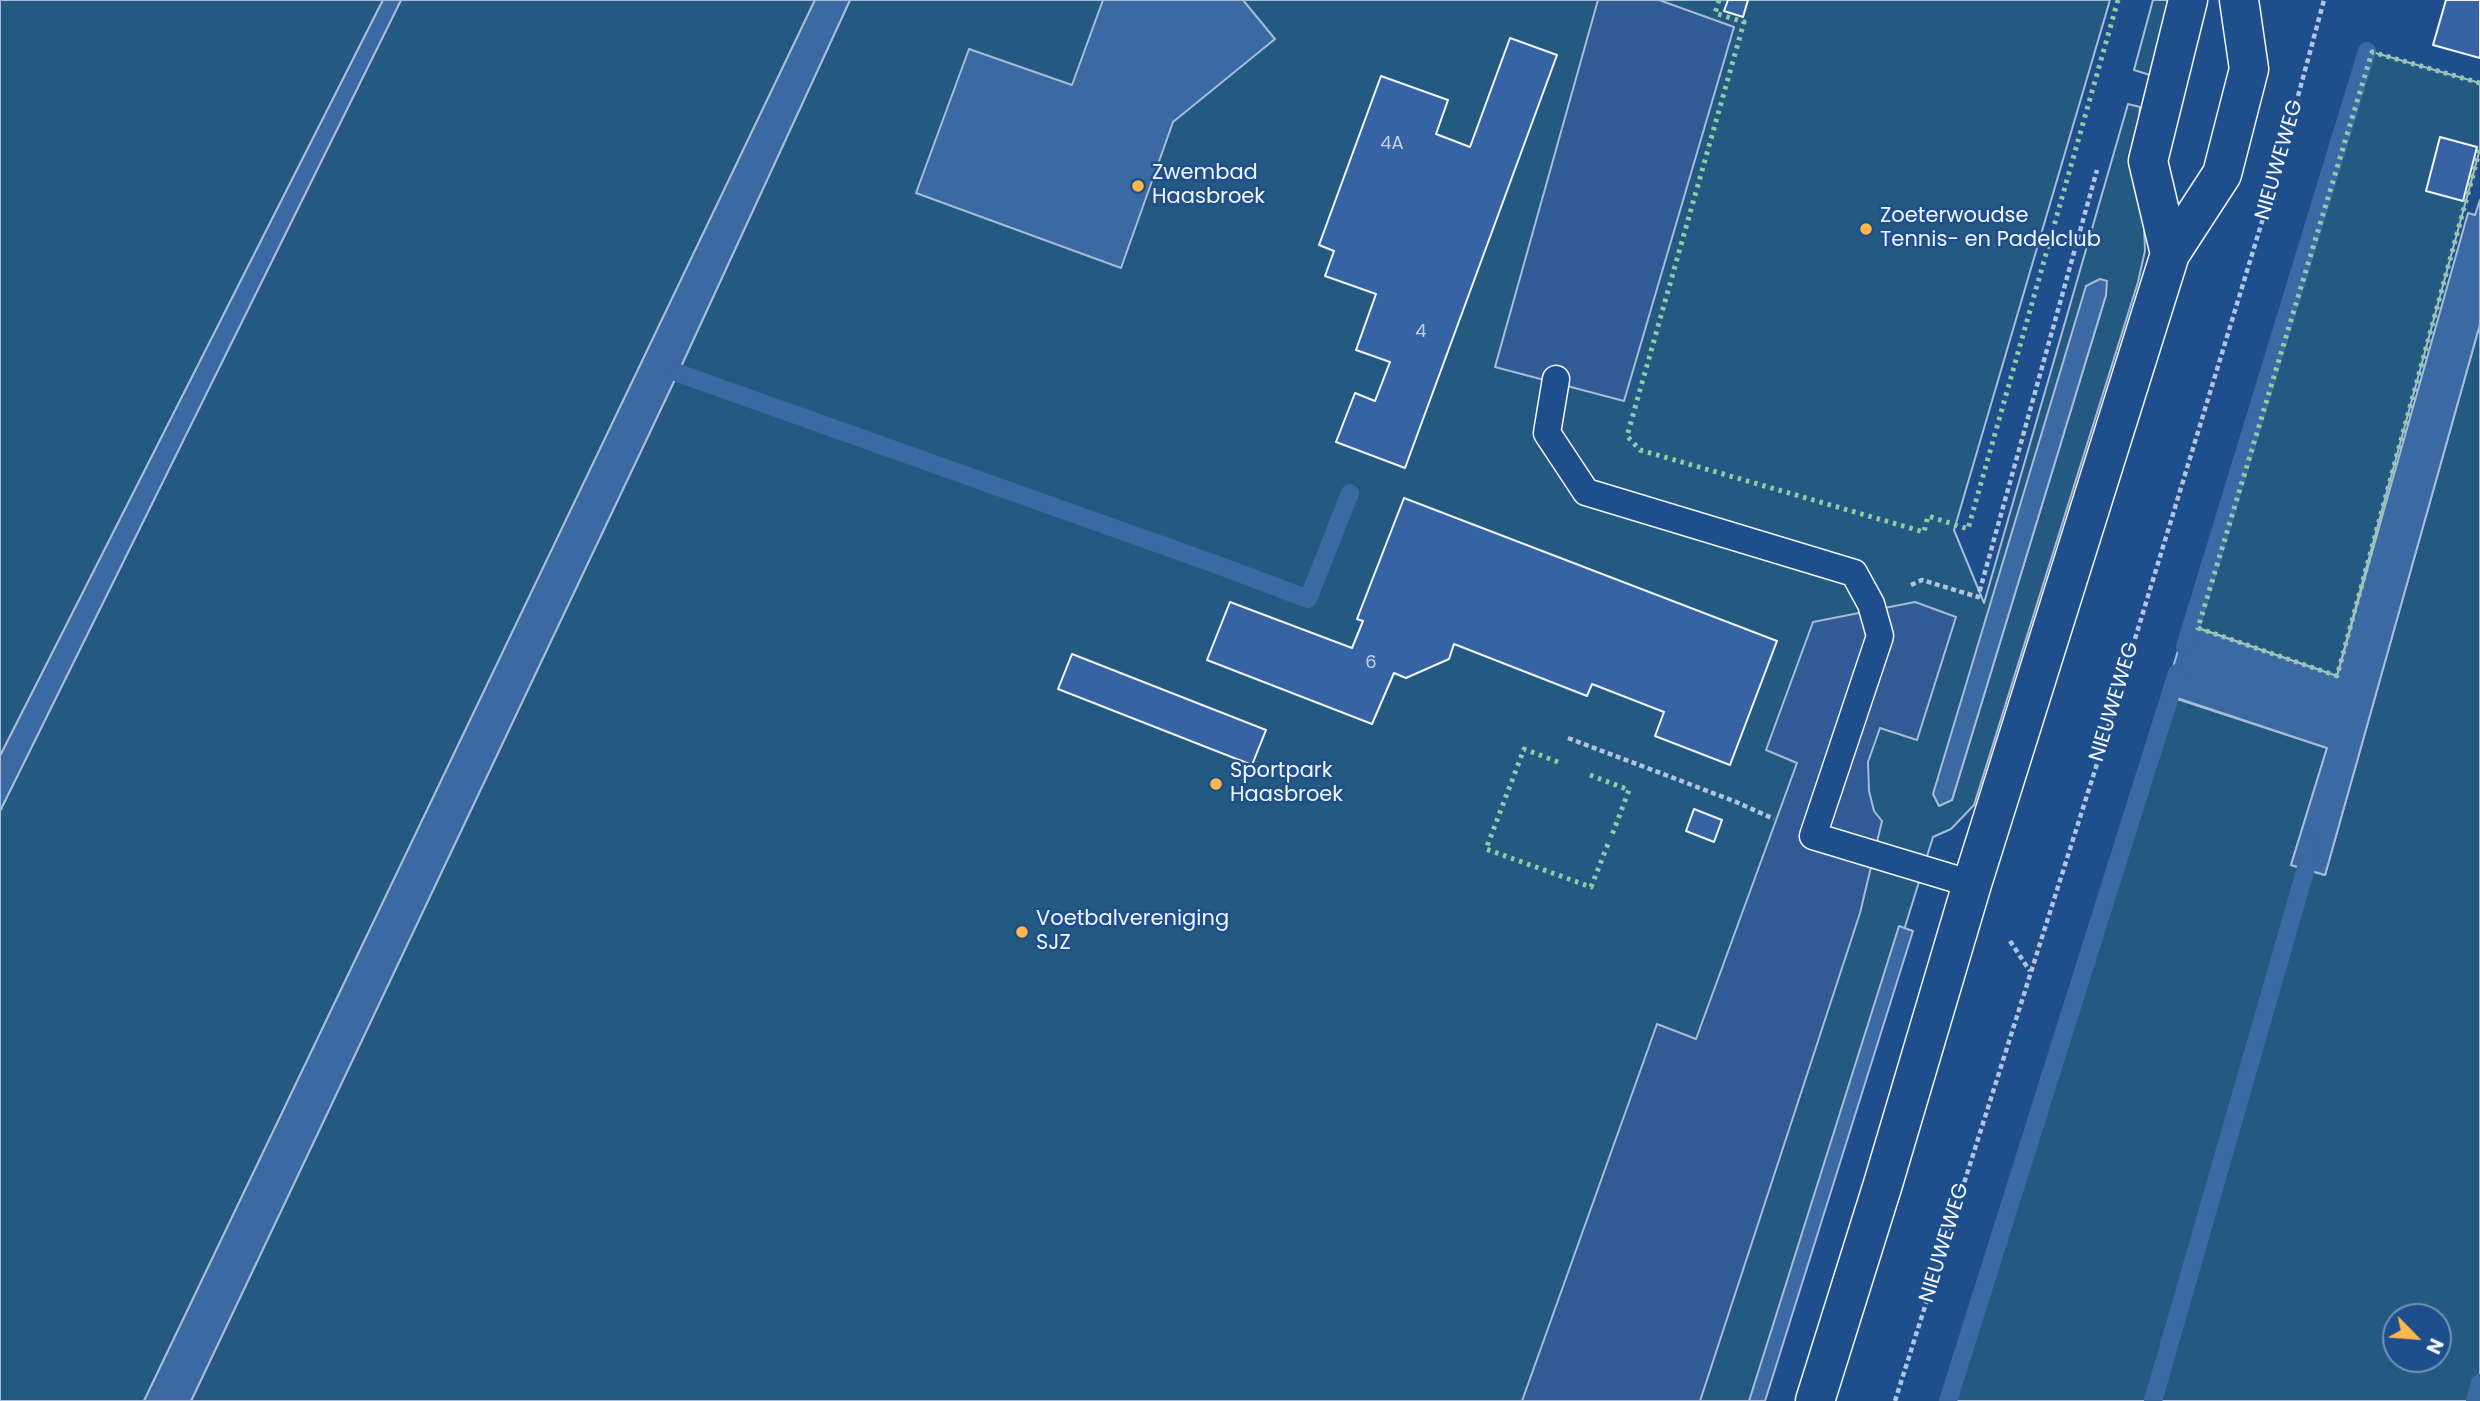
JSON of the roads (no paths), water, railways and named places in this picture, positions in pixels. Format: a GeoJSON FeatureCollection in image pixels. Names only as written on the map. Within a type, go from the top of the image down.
{"type":"FeatureCollection","features":[{"type":"Feature","properties":{"kind":"street"},"geometry":{"type":"LineString","coordinates":[[2170,254],[2148,161],[2188,0]]}},
{"type":"Feature","properties":{"kind":"street"},"geometry":{"type":"LineString","coordinates":[[1815,1401],[1972,884],[2170,254],[2222,174],[2249,69],[2239,0]]}},
{"type":"Feature","properties":{"kind":"lane"},"geometry":{"type":"LineString","coordinates":[[1556,379],[1547,433],[1586,492],[1854,573],[1871,604],[1880,636],[1813,836],[1972,884]]}},
{"type":"Feature","properties":{"kind":"waterway"},"geometry":{"type":"LineString","coordinates":[[2185,647],[2367,51]]}},
{"type":"Feature","properties":{"kind":"waterway"},"geometry":{"type":"LineString","coordinates":[[678,373],[1308,599],[1350,493]]}},
{"type":"Feature","properties":{"kind":"waterway"},"geometry":{"type":"LineString","coordinates":[[1948,1401],[2177,673]]}},
{"type":"Feature","properties":{"kind":"waterway"},"geometry":{"type":"LineString","coordinates":[[2153,1401],[2312,847]]}},
{"type":"Feature","properties":{"kind":"waterway"},"geometry":{"type":"LineString","coordinates":[[2475,1401],[2480,1383]]}},
{"type":"Feature","properties":{"kind":"place","name":"Zwembad Haasbroek"},"geometry":{"type":"Point","coordinates":[1138,186]}},
{"type":"Feature","properties":{"kind":"place","name":"Zoeterwoudse Tennis- en Padelclub"},"geometry":{"type":"Point","coordinates":[1866,229]}},
{"type":"Feature","properties":{"kind":"place","name":"Sportpark Haasbroek"},"geometry":{"type":"Point","coordinates":[1216,784]}},
{"type":"Feature","properties":{"kind":"place","name":"Voetbalvereniging SJZ"},"geometry":{"type":"Point","coordinates":[1022,932]}}]}
